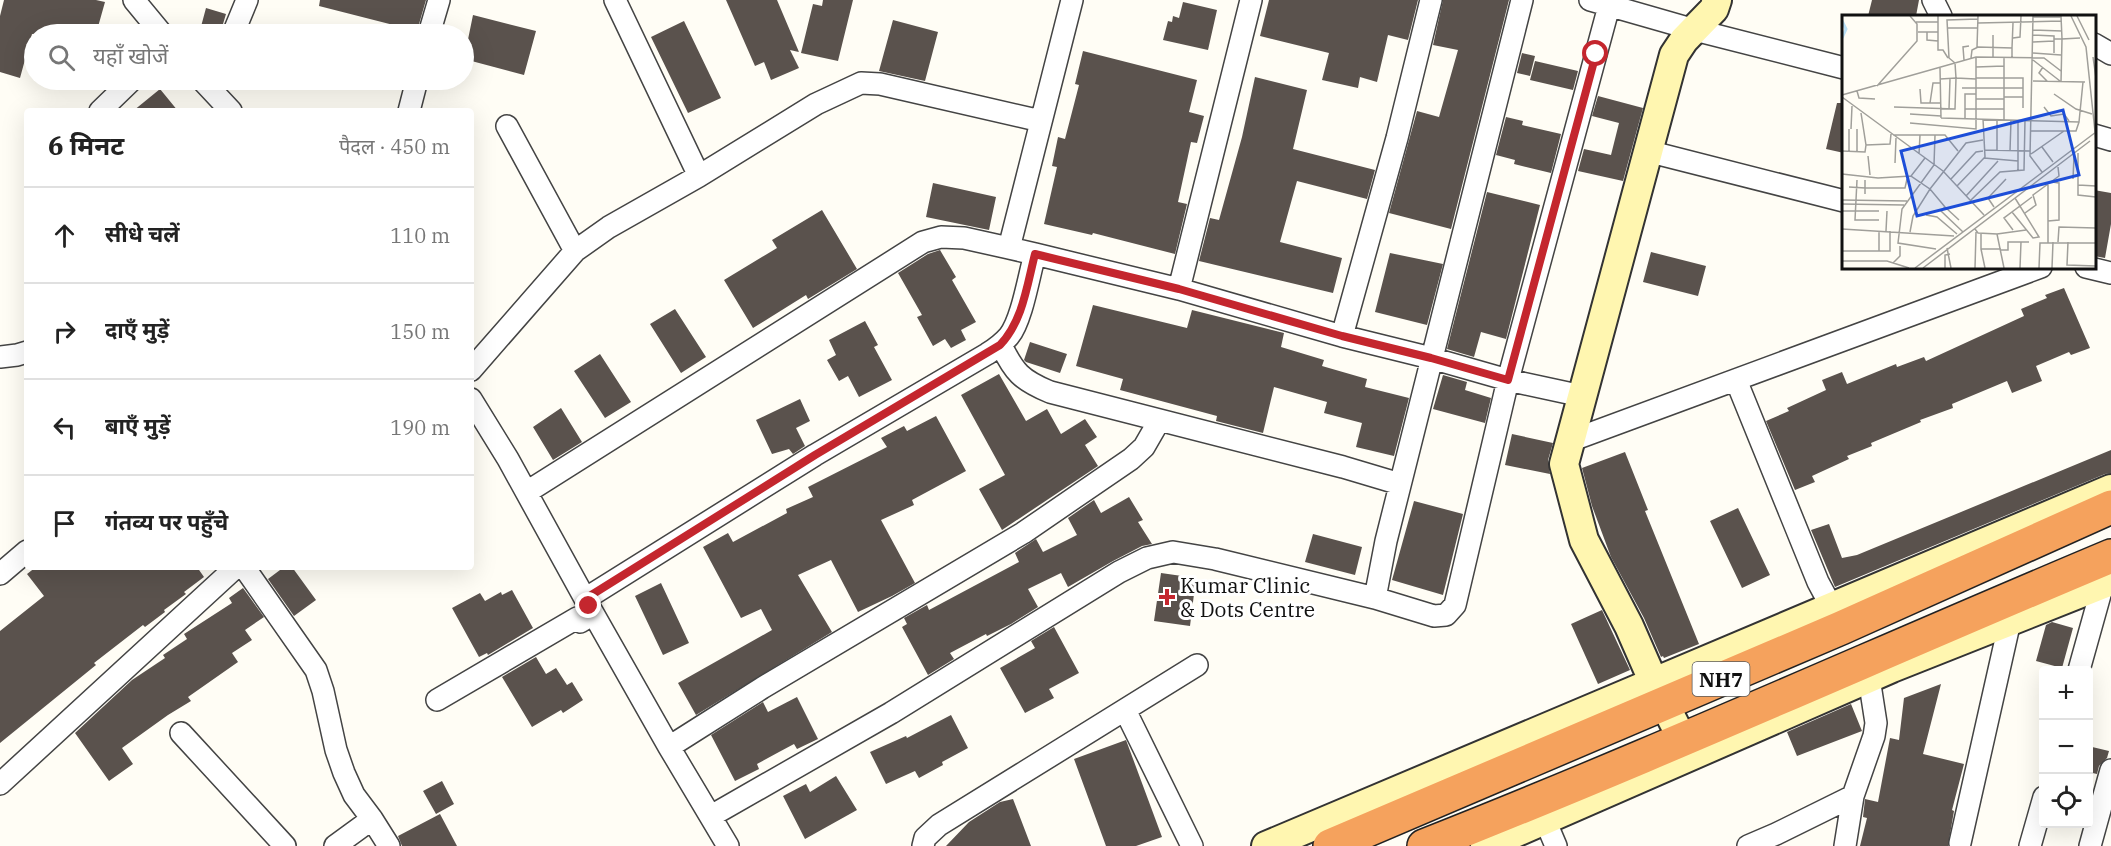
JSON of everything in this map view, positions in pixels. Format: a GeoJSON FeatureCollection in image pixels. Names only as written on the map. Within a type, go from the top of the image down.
{"type":"FeatureCollection","features":[{"type":"Feature","properties":{"kind":"highway","name":"NH7"},"geometry":{"type":"LineString","coordinates":[[1330,846],[1660,693],[1841,628],[2111,507]]}},
{"type":"Feature","properties":{"kind":"highway","name":"NH7"},"geometry":{"type":"LineString","coordinates":[[1424,846],[1538,801],[1850,666],[2108,574]]}},
{"type":"Feature","properties":{"kind":"street"},"geometry":{"type":"LineString","coordinates":[[134,0],[154,24]]}},
{"type":"Feature","properties":{"kind":"street"},"geometry":{"type":"LineString","coordinates":[[237,24],[247,0]]}},
{"type":"Feature","properties":{"kind":"street"},"geometry":{"type":"LineString","coordinates":[[432,24],[439,0]]}},
{"type":"Feature","properties":{"kind":"street"},"geometry":{"type":"LineString","coordinates":[[615,0],[699,176]]}},
{"type":"Feature","properties":{"kind":"street"},"geometry":{"type":"LineString","coordinates":[[1009,248],[1072,0]]}},
{"type":"Feature","properties":{"kind":"street"},"geometry":{"type":"LineString","coordinates":[[1179,289],[1251,0]]}},
{"type":"Feature","properties":{"kind":"street"},"geometry":{"type":"LineString","coordinates":[[1342,336],[1400,126],[1431,0]]}},
{"type":"Feature","properties":{"kind":"street"},"geometry":{"type":"LineString","coordinates":[[1375,598],[1400,484],[1522,0]]}},
{"type":"Feature","properties":{"kind":"street"},"geometry":{"type":"LineString","coordinates":[[1682,739],[1629,626],[1584,540],[1564,464],[1674,55],[1684,40],[1714,9],[1717,0]]}},
{"type":"Feature","properties":{"kind":"street"},"geometry":{"type":"LineString","coordinates":[[1933,0],[1940,15]]}},
{"type":"Feature","properties":{"kind":"street"},"geometry":{"type":"LineString","coordinates":[[711,816],[891,712],[1119,572],[1147,558],[1173,552],[1215,559],[1375,598],[1434,615],[1446,615],[1455,605],[1600,3],[1842,67]]}},
{"type":"Feature","properties":{"kind":"street"},"geometry":{"type":"LineString","coordinates":[[2096,45],[2111,54]]}},
{"type":"Feature","properties":{"kind":"street"},"geometry":{"type":"LineString","coordinates":[[474,367],[575,251],[609,227],[699,176],[816,104],[861,83],[880,84],[1041,122]]}},
{"type":"Feature","properties":{"kind":"street"},"geometry":{"type":"LineString","coordinates":[[103,108],[122,90]]}},
{"type":"Feature","properties":{"kind":"street"},"geometry":{"type":"LineString","coordinates":[[215,90],[229,108]]}},
{"type":"Feature","properties":{"kind":"street"},"geometry":{"type":"LineString","coordinates":[[410,108],[414,90]]}},
{"type":"Feature","properties":{"kind":"street"},"geometry":{"type":"LineString","coordinates":[[507,126],[575,251]]}},
{"type":"Feature","properties":{"kind":"street"},"geometry":{"type":"LineString","coordinates":[[2096,136],[2111,140]]}},
{"type":"Feature","properties":{"kind":"street"},"geometry":{"type":"LineString","coordinates":[[1647,151],[1842,200]]}},
{"type":"Feature","properties":{"kind":"street"},"geometry":{"type":"LineString","coordinates":[[527,492],[923,242],[941,237],[964,238],[1179,289],[1342,336],[1508,380],[1582,396]]}},
{"type":"Feature","properties":{"kind":"street"},"geometry":{"type":"LineString","coordinates":[[437,700],[586,609],[815,455],[1000,345],[1017,324],[1035,254]]}},
{"type":"Feature","properties":{"kind":"street"},"geometry":{"type":"LineString","coordinates":[[1570,441],[2038,268]]}},
{"type":"Feature","properties":{"kind":"street"},"geometry":{"type":"LineString","coordinates":[[2090,268],[2111,273]]}},
{"type":"Feature","properties":{"kind":"street"},"geometry":{"type":"LineString","coordinates":[[1000,345],[1019,377],[1050,392],[1343,467],[1400,484]]}},
{"type":"Feature","properties":{"kind":"street"},"geometry":{"type":"LineString","coordinates":[[0,357],[24,353]]}},
{"type":"Feature","properties":{"kind":"street"},"geometry":{"type":"LineString","coordinates":[[1736,380],[1818,582],[1832,608]]}},
{"type":"Feature","properties":{"kind":"street"},"geometry":{"type":"LineString","coordinates":[[474,404],[527,492],[586,609],[728,846]]}},
{"type":"Feature","properties":{"kind":"street"},"geometry":{"type":"LineString","coordinates":[[669,747],[762,688],[1023,533],[1131,459],[1144,447],[1159,421]]}},
{"type":"Feature","properties":{"kind":"street"},"geometry":{"type":"LineString","coordinates":[[1266,846],[1660,693],[1832,608],[2111,489]]}},
{"type":"Feature","properties":{"kind":"street"},"geometry":{"type":"LineString","coordinates":[[0,574],[24,554]]}},
{"type":"Feature","properties":{"kind":"street"},"geometry":{"type":"LineString","coordinates":[[0,784],[233,570]]}},
{"type":"Feature","properties":{"kind":"street"},"geometry":{"type":"LineString","coordinates":[[246,570],[316,670],[344,773],[354,795],[389,846]]}},
{"type":"Feature","properties":{"kind":"street"},"geometry":{"type":"LineString","coordinates":[[1485,846],[1869,678],[2010,621],[2108,574]]}},
{"type":"Feature","properties":{"kind":"street"},"geometry":{"type":"LineString","coordinates":[[2080,666],[2108,574]]}},
{"type":"Feature","properties":{"kind":"street"},"geometry":{"type":"LineString","coordinates":[[1960,843],[2010,621]]}},
{"type":"Feature","properties":{"kind":"street"},"geometry":{"type":"LineString","coordinates":[[923,846],[926,838],[939,825],[1197,665]]}},
{"type":"Feature","properties":{"kind":"street"},"geometry":{"type":"LineString","coordinates":[[1845,846],[1853,796],[1874,736],[1876,723],[1869,678]]}},
{"type":"Feature","properties":{"kind":"street"},"geometry":{"type":"LineString","coordinates":[[1125,710],[1192,846]]}},
{"type":"Feature","properties":{"kind":"street"},"geometry":{"type":"LineString","coordinates":[[181,733],[285,846]]}},
{"type":"Feature","properties":{"kind":"street"},"geometry":{"type":"LineString","coordinates":[[2090,846],[2111,770]]}},
{"type":"Feature","properties":{"kind":"street"},"geometry":{"type":"LineString","coordinates":[[1748,846],[1853,796]]}},
{"type":"Feature","properties":{"kind":"street"},"geometry":{"type":"LineString","coordinates":[[2030,846],[2039,812]]}},
{"type":"Feature","properties":{"kind":"street"},"geometry":{"type":"LineString","coordinates":[[335,846],[372,819]]}},
{"type":"Feature","properties":{"kind":"street"},"geometry":{"type":"LineString","coordinates":[[1545,820],[1556,846]]}},
{"type":"Feature","properties":{"kind":"building"},"geometry":{"type":"Polygon","coordinates":[[[4,0],[96,0],[105,2],[99,24],[24,24],[24,63],[20,78],[0,72],[0,16],[4,0]]]}},
{"type":"Feature","properties":{"kind":"building"},"geometry":{"type":"Polygon","coordinates":[[[320,0],[426,0],[419,24],[390,24],[319,6],[320,0]]]}},
{"type":"Feature","properties":{"kind":"building"},"geometry":{"type":"Polygon","coordinates":[[[726,0],[777,0],[799,52],[790,50],[799,68],[771,80],[764,62],[755,66],[726,0]]]}},
{"type":"Feature","properties":{"kind":"building"},"geometry":{"type":"Polygon","coordinates":[[[823,0],[853,0],[838,61],[801,53],[813,4],[822,6],[823,0]]]}},
{"type":"Feature","properties":{"kind":"building"},"geometry":{"type":"Polygon","coordinates":[[[1269,0],[1418,0],[1408,40],[1388,35],[1377,82],[1360,77],[1358,88],[1322,80],[1329,53],[1260,36],[1269,0]]]}},
{"type":"Feature","properties":{"kind":"building"},"geometry":{"type":"Polygon","coordinates":[[[1443,0],[1509,0],[1451,229],[1389,213],[1417,111],[1439,117],[1458,50],[1433,45],[1443,0]]]}},
{"type":"Feature","properties":{"kind":"building"},"geometry":{"type":"Polygon","coordinates":[[[1872,0],[1919,0],[1916,15],[1868,15],[1872,0]]]}},
{"type":"Feature","properties":{"kind":"building"},"geometry":{"type":"Polygon","coordinates":[[[1183,2],[1217,10],[1208,50],[1163,40],[1168,21],[1172,22],[1173,16],[1179,18],[1183,2]]]}},
{"type":"Feature","properties":{"kind":"building"},"geometry":{"type":"Polygon","coordinates":[[[206,8],[226,14],[223,24],[202,24],[206,8]]]}},
{"type":"Feature","properties":{"kind":"building"},"geometry":{"type":"Polygon","coordinates":[[[473,15],[536,31],[524,75],[474,62],[474,24],[471,24],[473,15]]]}},
{"type":"Feature","properties":{"kind":"building"},"geometry":{"type":"Polygon","coordinates":[[[893,20],[938,32],[925,81],[879,71],[893,20]]]}},
{"type":"Feature","properties":{"kind":"building"},"geometry":{"type":"Polygon","coordinates":[[[684,21],[721,98],[688,113],[651,37],[684,21]]]}},
{"type":"Feature","properties":{"kind":"building"},"geometry":{"type":"Polygon","coordinates":[[[1083,51],[1197,80],[1189,112],[1204,116],[1197,143],[1191,142],[1178,202],[1187,204],[1175,254],[1093,233],[1092,235],[1044,224],[1057,167],[1052,166],[1058,137],[1065,139],[1079,85],[1075,84],[1083,51]]]}},
{"type":"Feature","properties":{"kind":"building"},"geometry":{"type":"Polygon","coordinates":[[[1522,53],[1535,56],[1530,76],[1517,73],[1522,53]]]}},
{"type":"Feature","properties":{"kind":"building"},"geometry":{"type":"Polygon","coordinates":[[[1535,61],[1578,71],[1573,90],[1530,80],[1535,61]]]}},
{"type":"Feature","properties":{"kind":"building"},"geometry":{"type":"Polygon","coordinates":[[[1255,77],[1307,90],[1293,149],[1375,170],[1367,199],[1297,181],[1280,242],[1342,258],[1333,293],[1199,261],[1210,218],[1219,220],[1242,137],[1255,77]]]}},
{"type":"Feature","properties":{"kind":"building"},"geometry":{"type":"Polygon","coordinates":[[[161,90],[176,108],[137,108],[161,90]]]}},
{"type":"Feature","properties":{"kind":"building"},"geometry":{"type":"Polygon","coordinates":[[[1598,96],[1643,108],[1623,181],[1578,171],[1584,149],[1611,155],[1619,123],[1592,116],[1598,96]]]}},
{"type":"Feature","properties":{"kind":"building"},"geometry":{"type":"Polygon","coordinates":[[[1837,103],[1842,103],[1842,153],[1826,149],[1837,103]]]}},
{"type":"Feature","properties":{"kind":"building"},"geometry":{"type":"Polygon","coordinates":[[[1506,117],[1523,121],[1522,125],[1561,134],[1551,173],[1514,164],[1515,160],[1496,155],[1506,117]]]}},
{"type":"Feature","properties":{"kind":"building"},"geometry":{"type":"Polygon","coordinates":[[[933,183],[996,197],[989,230],[926,217],[933,183]]]}},
{"type":"Feature","properties":{"kind":"building"},"geometry":{"type":"Polygon","coordinates":[[[2096,190],[2111,193],[2111,224],[2105,258],[2096,256],[2096,190]]]}},
{"type":"Feature","properties":{"kind":"building"},"geometry":{"type":"Polygon","coordinates":[[[1487,192],[1540,205],[1506,339],[1481,332],[1474,357],[1447,349],[1487,192]]]}},
{"type":"Feature","properties":{"kind":"building"},"geometry":{"type":"Polygon","coordinates":[[[822,210],[857,269],[808,299],[806,295],[753,328],[724,280],[777,248],[772,240],[822,210]]]}},
{"type":"Feature","properties":{"kind":"building"},"geometry":{"type":"Polygon","coordinates":[[[940,250],[956,277],[952,280],[976,322],[961,330],[966,340],[951,348],[945,339],[933,346],[917,317],[922,315],[898,273],[928,254],[940,250]]]}},
{"type":"Feature","properties":{"kind":"building"},"geometry":{"type":"Polygon","coordinates":[[[1651,252],[1706,266],[1698,296],[1643,282],[1651,252]]]}},
{"type":"Feature","properties":{"kind":"building"},"geometry":{"type":"Polygon","coordinates":[[[1390,253],[1443,264],[1427,325],[1375,312],[1390,253]]]}},
{"type":"Feature","properties":{"kind":"building"},"geometry":{"type":"Polygon","coordinates":[[[2064,288],[2090,348],[2071,355],[2069,352],[2036,366],[2042,381],[2012,393],[2007,381],[1952,404],[1953,408],[1920,420],[1921,422],[1847,456],[1849,459],[1812,476],[1815,482],[1795,490],[1766,421],[1789,411],[1787,408],[1826,390],[1822,380],[1842,372],[1847,384],[1896,364],[1897,367],[1924,357],[1926,361],[2024,316],[2021,309],[2047,298],[2045,295],[2064,288]]]}},
{"type":"Feature","properties":{"kind":"building"},"geometry":{"type":"Polygon","coordinates":[[[1093,305],[1187,328],[1192,310],[1284,333],[1281,347],[1324,360],[1322,366],[1367,379],[1365,387],[1409,398],[1394,456],[1356,447],[1362,423],[1324,413],[1327,402],[1274,387],[1263,433],[1216,421],[1217,416],[1120,390],[1123,379],[1076,366],[1093,305]]]}},
{"type":"Feature","properties":{"kind":"building"},"geometry":{"type":"Polygon","coordinates":[[[675,309],[706,357],[681,373],[650,324],[675,309]]]}},
{"type":"Feature","properties":{"kind":"building"},"geometry":{"type":"Polygon","coordinates":[[[865,321],[878,345],[874,347],[892,380],[859,397],[848,376],[839,381],[827,360],[836,355],[829,340],[865,321]]]}},
{"type":"Feature","properties":{"kind":"building"},"geometry":{"type":"Polygon","coordinates":[[[1030,342],[1067,354],[1060,373],[1024,360],[1030,342]]]}},
{"type":"Feature","properties":{"kind":"building"},"geometry":{"type":"Polygon","coordinates":[[[600,354],[631,402],[605,418],[574,371],[600,354]]]}},
{"type":"Feature","properties":{"kind":"building"},"geometry":{"type":"Polygon","coordinates":[[[999,374],[1026,421],[1047,409],[1061,434],[1085,419],[1097,437],[1085,445],[1098,466],[1002,530],[979,489],[1005,475],[961,395],[999,374]]]}},
{"type":"Feature","properties":{"kind":"building"},"geometry":{"type":"Polygon","coordinates":[[[1443,375],[1467,382],[1465,390],[1491,398],[1485,423],[1433,409],[1443,375]]]}},
{"type":"Feature","properties":{"kind":"building"},"geometry":{"type":"Polygon","coordinates":[[[800,399],[810,421],[796,428],[805,446],[793,454],[789,449],[772,454],[756,420],[800,399]]]}},
{"type":"Feature","properties":{"kind":"building"},"geometry":{"type":"Polygon","coordinates":[[[561,408],[582,442],[553,460],[533,427],[561,408]]]}},
{"type":"Feature","properties":{"kind":"building"},"geometry":{"type":"Polygon","coordinates":[[[936,416],[966,471],[912,500],[914,505],[881,520],[915,583],[858,612],[831,560],[798,575],[832,632],[696,715],[678,683],[772,630],[761,609],[741,618],[703,547],[728,533],[733,542],[787,513],[786,509],[813,497],[808,487],[887,447],[881,438],[904,426],[907,431],[936,416]]]}},
{"type":"Feature","properties":{"kind":"building"},"geometry":{"type":"Polygon","coordinates":[[[1512,434],[1553,443],[1548,460],[1550,474],[1505,465],[1512,434]]]}},
{"type":"Feature","properties":{"kind":"building"},"geometry":{"type":"Polygon","coordinates":[[[2111,450],[2111,473],[1835,587],[1811,530],[1829,524],[1842,558],[1857,555],[2111,450]]]}},
{"type":"Feature","properties":{"kind":"building"},"geometry":{"type":"Polygon","coordinates":[[[1625,452],[1648,510],[1645,511],[1699,644],[1664,658],[1661,657],[1644,618],[1611,557],[1592,506],[1582,468],[1625,452]]]}},
{"type":"Feature","properties":{"kind":"building"},"geometry":{"type":"Polygon","coordinates":[[[1129,497],[1143,520],[1138,522],[1152,544],[1142,546],[1068,587],[1061,573],[1028,589],[1038,607],[1011,624],[950,653],[954,659],[928,675],[902,627],[907,624],[904,618],[927,605],[929,610],[1019,562],[1015,553],[1036,539],[1043,552],[1077,535],[1068,518],[1094,500],[1101,513],[1129,497]]]}},
{"type":"Feature","properties":{"kind":"building"},"geometry":{"type":"Polygon","coordinates":[[[1414,501],[1463,514],[1443,595],[1392,580],[1414,501]]]}},
{"type":"Feature","properties":{"kind":"building"},"geometry":{"type":"Polygon","coordinates":[[[1738,508],[1770,575],[1742,588],[1710,521],[1738,508]]]}},
{"type":"Feature","properties":{"kind":"building"},"geometry":{"type":"Polygon","coordinates":[[[1313,534],[1362,547],[1355,575],[1305,562],[1313,534]]]}},
{"type":"Feature","properties":{"kind":"building"},"geometry":{"type":"Polygon","coordinates":[[[32,570],[199,570],[204,577],[184,592],[186,594],[164,610],[165,612],[145,627],[143,625],[94,663],[96,665],[0,743],[0,631],[44,596],[27,574],[32,570]]]}},
{"type":"Feature","properties":{"kind":"building"},"geometry":{"type":"Polygon","coordinates":[[[280,570],[294,570],[316,600],[294,616],[268,579],[280,570]]]}},
{"type":"Feature","properties":{"kind":"building"},"geometry":{"type":"Polygon","coordinates":[[[1161,573],[1196,578],[1190,626],[1154,621],[1161,573]]]}},
{"type":"Feature","properties":{"kind":"building"},"geometry":{"type":"Polygon","coordinates":[[[661,583],[689,643],[663,655],[635,596],[661,583]]]}},
{"type":"Feature","properties":{"kind":"building"},"geometry":{"type":"Polygon","coordinates":[[[243,588],[264,617],[245,630],[252,640],[232,653],[238,662],[188,697],[191,701],[122,748],[133,764],[109,781],[75,733],[132,680],[165,658],[163,655],[187,639],[184,634],[232,603],[229,598],[243,588]]]}},
{"type":"Feature","properties":{"kind":"building"},"geometry":{"type":"Polygon","coordinates":[[[512,590],[533,628],[488,655],[487,653],[479,657],[452,608],[480,593],[485,601],[501,592],[502,595],[512,590]]]}},
{"type":"Feature","properties":{"kind":"building"},"geometry":{"type":"Polygon","coordinates":[[[1602,610],[1630,670],[1598,684],[1571,624],[1602,610]]]}},
{"type":"Feature","properties":{"kind":"building"},"geometry":{"type":"Polygon","coordinates":[[[2052,622],[2073,628],[2063,666],[2036,661],[2046,625],[2052,622]]]}},
{"type":"Feature","properties":{"kind":"building"},"geometry":{"type":"Polygon","coordinates":[[[1054,627],[1079,673],[1049,689],[1054,698],[1025,713],[1000,668],[1035,648],[1031,641],[1054,627]]]}},
{"type":"Feature","properties":{"kind":"building"},"geometry":{"type":"Polygon","coordinates":[[[536,657],[546,674],[556,668],[567,685],[572,682],[583,700],[563,713],[561,710],[532,727],[502,677],[536,657]]]}},
{"type":"Feature","properties":{"kind":"building"},"geometry":{"type":"Polygon","coordinates":[[[1941,684],[1923,754],[1964,764],[1952,810],[1954,811],[1948,846],[1860,846],[1867,818],[1863,817],[1865,799],[1878,802],[1890,738],[1899,740],[1904,698],[1941,684]]]}},
{"type":"Feature","properties":{"kind":"building"},"geometry":{"type":"Polygon","coordinates":[[[797,697],[818,739],[797,749],[794,744],[757,764],[759,769],[735,781],[711,735],[763,702],[768,712],[797,697]]]}},
{"type":"Feature","properties":{"kind":"building"},"geometry":{"type":"Polygon","coordinates":[[[1851,704],[1862,731],[1797,756],[1787,732],[1851,704]]]}},
{"type":"Feature","properties":{"kind":"building"},"geometry":{"type":"Polygon","coordinates":[[[951,715],[968,748],[919,778],[915,771],[886,784],[870,752],[906,736],[907,738],[951,715]]]}},
{"type":"Feature","properties":{"kind":"building"},"geometry":{"type":"Polygon","coordinates":[[[1126,740],[1162,837],[1136,846],[1106,846],[1074,759],[1126,740]]]}},
{"type":"Feature","properties":{"kind":"building"},"geometry":{"type":"Polygon","coordinates":[[[2093,747],[2109,751],[2107,758],[2099,766],[2097,774],[2093,773],[2093,747]]]}},
{"type":"Feature","properties":{"kind":"building"},"geometry":{"type":"Polygon","coordinates":[[[836,776],[857,810],[805,839],[783,796],[806,784],[810,792],[836,776]]]}},
{"type":"Feature","properties":{"kind":"building"},"geometry":{"type":"Polygon","coordinates":[[[442,781],[454,804],[436,814],[423,791],[442,781]]]}},
{"type":"Feature","properties":{"kind":"building"},"geometry":{"type":"Polygon","coordinates":[[[1013,799],[1031,846],[946,846],[969,822],[1000,802],[1013,799]]]}},
{"type":"Feature","properties":{"kind":"building"},"geometry":{"type":"Polygon","coordinates":[[[440,814],[457,846],[402,846],[398,836],[440,814]]]}},
{"type":"Feature","properties":{"kind":"place","name":"Kumar Clinic & Dots Centre"},"geometry":{"type":"Point","coordinates":[1167,597]}},
{"type":"Feature","properties":{"kind":"route"},"geometry":{"type":"LineString","coordinates":[[589,606],[585,599],[815,455],[1000,345],[1017,324],[1035,254],[1179,289],[1342,336],[1508,380],[1596,54]]}}]}
